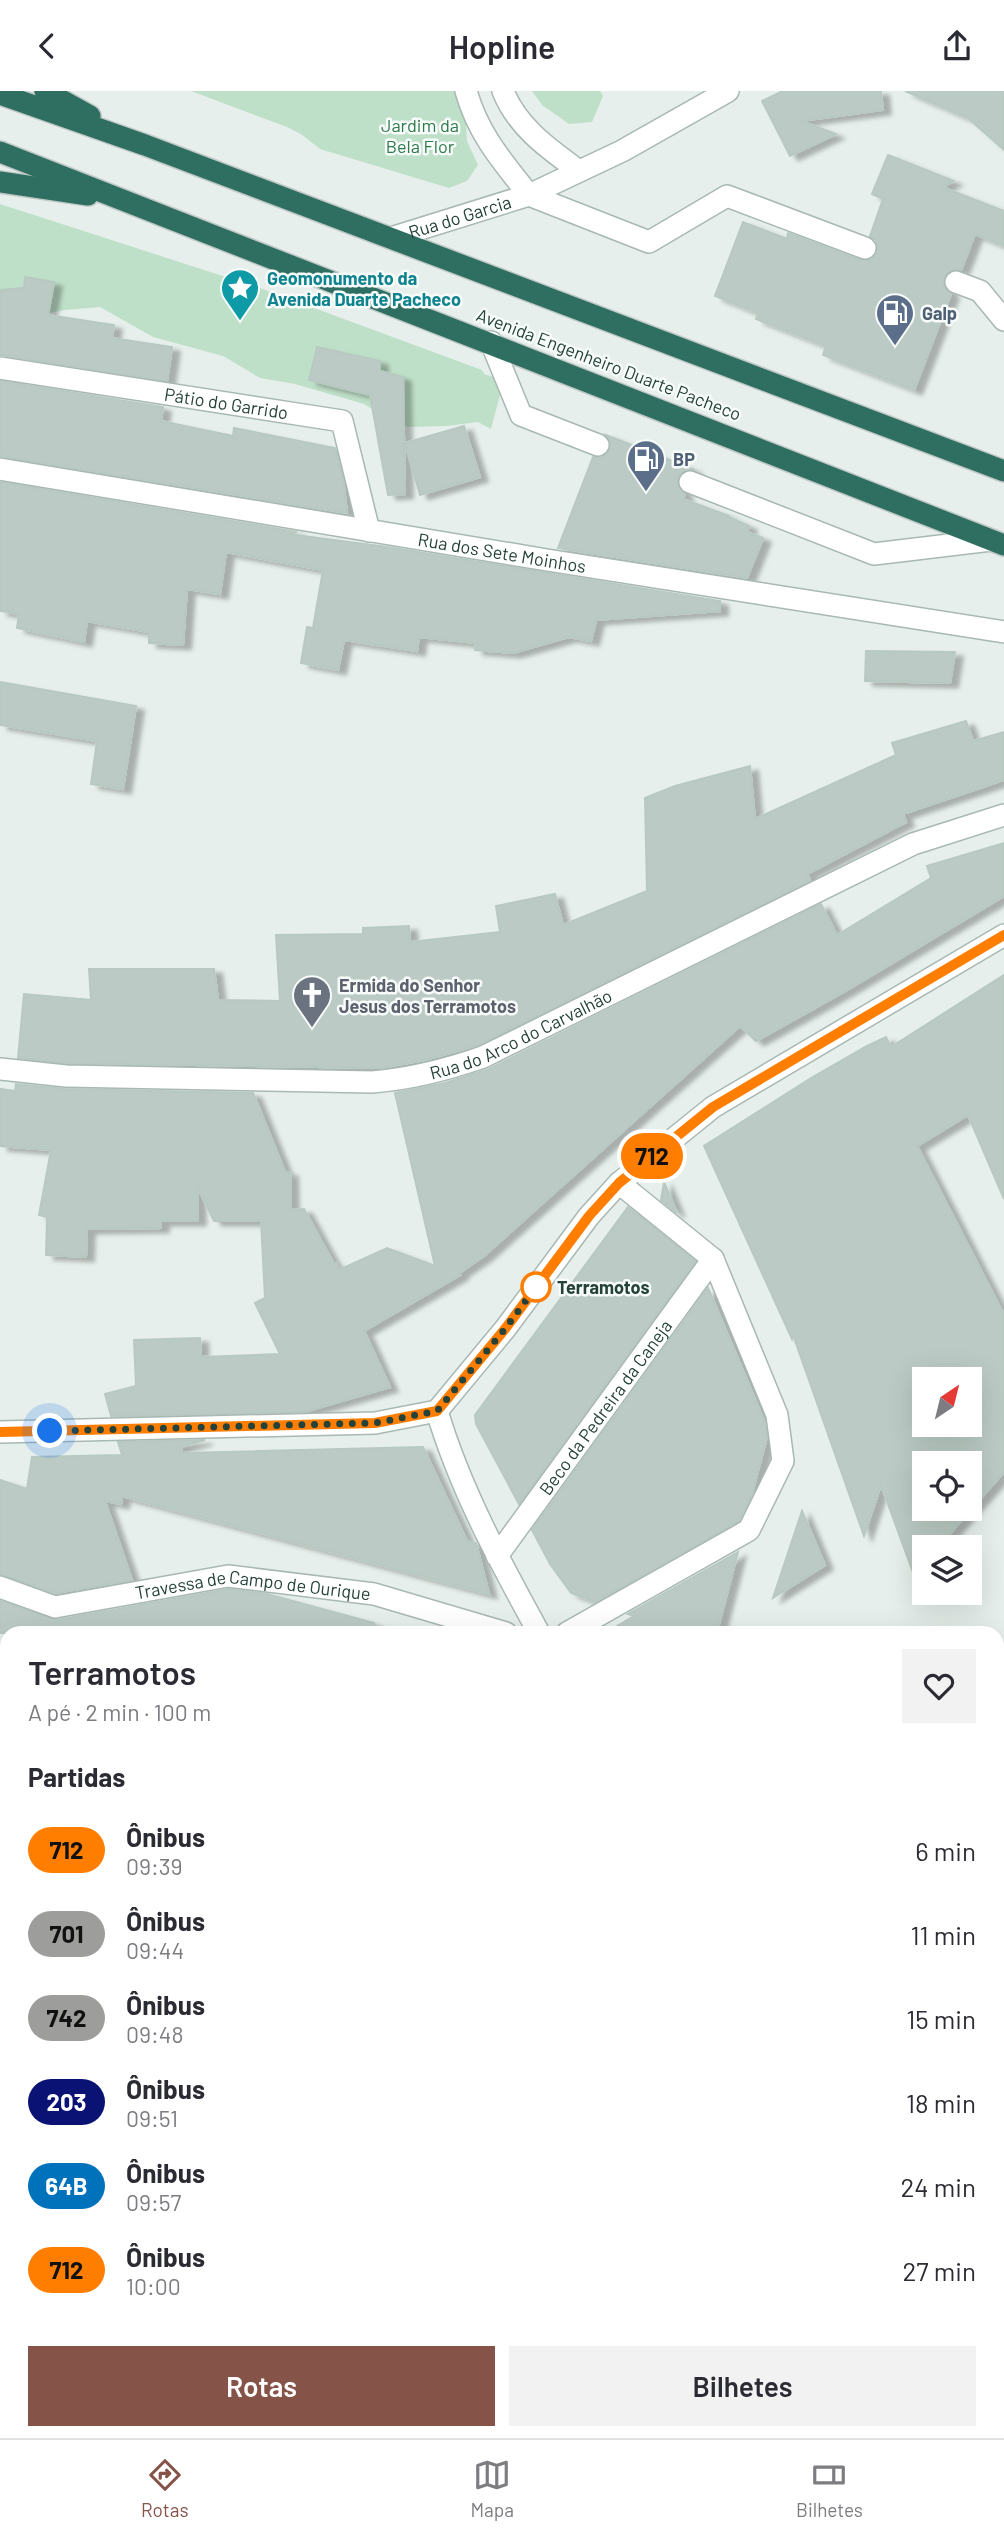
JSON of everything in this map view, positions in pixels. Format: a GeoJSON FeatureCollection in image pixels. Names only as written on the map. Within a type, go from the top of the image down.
{"type":"FeatureCollection","features":[{"type":"Feature","properties":{"kind":"highway"},"geometry":{"type":"LineString","coordinates":[[45,91],[145,145]]}},
{"type":"Feature","properties":{"kind":"highway"},"geometry":{"type":"LineString","coordinates":[[0,95],[145,145],[1004,471]]}},
{"type":"Feature","properties":{"kind":"highway","name":"Avenida Engenheiro Duarte Pacheco"},"geometry":{"type":"LineString","coordinates":[[0,152],[998,542]]}},
{"type":"Feature","properties":{"kind":"highway"},"geometry":{"type":"LineString","coordinates":[[0,182],[128,201]]}},
{"type":"Feature","properties":{"kind":"street"},"geometry":{"type":"LineString","coordinates":[[466,91],[484,137],[529,195],[649,242],[727,196],[865,248]]}},
{"type":"Feature","properties":{"kind":"street"},"geometry":{"type":"LineString","coordinates":[[503,91],[517,118],[542,144],[579,171]]}},
{"type":"Feature","properties":{"kind":"street","name":"Rua do Garcia"},"geometry":{"type":"LineString","coordinates":[[391,238],[529,195],[622,151],[728,91]]}},
{"type":"Feature","properties":{"kind":"street"},"geometry":{"type":"LineString","coordinates":[[956,282],[980,291],[1004,320]]}},
{"type":"Feature","properties":{"kind":"street"},"geometry":{"type":"LineString","coordinates":[[491,342],[521,415],[598,445]]}},
{"type":"Feature","properties":{"kind":"street","name":"Pátio do Garrido"},"geometry":{"type":"LineString","coordinates":[[0,368],[342,421],[369,531]]}},
{"type":"Feature","properties":{"kind":"street","name":"Rua dos Sete Moinhos"},"geometry":{"type":"LineString","coordinates":[[0,469],[1004,632]]}},
{"type":"Feature","properties":{"kind":"street"},"geometry":{"type":"LineString","coordinates":[[690,482],[874,554],[998,542]]}},
{"type":"Feature","properties":{"kind":"street","name":"Rua do Arco do Carvalhão"},"geometry":{"type":"LineString","coordinates":[[0,1069],[66,1076],[372,1082],[410,1079],[447,1070],[495,1051],[912,844],[1004,815]]}},
{"type":"Feature","properties":{"kind":"street"},"geometry":{"type":"LineString","coordinates":[[0,1432],[375,1423],[437,1411],[505,1329],[589,1216],[619,1183],[713,1107],[1004,935]]}},
{"type":"Feature","properties":{"kind":"street"},"geometry":{"type":"LineString","coordinates":[[579,1626],[749,1530],[783,1461],[777,1415],[713,1259],[619,1183]]}},
{"type":"Feature","properties":{"kind":"street","name":"Beco da Pedreira da Caneja"},"geometry":{"type":"LineString","coordinates":[[497,1556],[713,1259]]}},
{"type":"Feature","properties":{"kind":"street"},"geometry":{"type":"LineString","coordinates":[[437,1411],[448,1449],[497,1556],[535,1626]]}},
{"type":"Feature","properties":{"kind":"street","name":"Travessa de Campo de Ourique"},"geometry":{"type":"LineString","coordinates":[[0,1587],[55,1607],[228,1576],[374,1594],[482,1626]]}},
{"type":"Feature","properties":{"kind":"green space","name":"Jardim da Bela Flor"},"geometry":{"type":"Polygon","coordinates":[[[191,91],[454,91],[466,124],[467,141],[478,165],[467,181],[449,188],[320,149],[287,127],[191,91]]]}},
{"type":"Feature","properties":{"kind":"green space"},"geometry":{"type":"Polygon","coordinates":[[[532,91],[600,91],[603,96],[592,122],[569,124],[542,105],[532,91]]]}},
{"type":"Feature","properties":{"kind":"green space","name":"Geomonumento da Avenida Duarte Pacheco"},"geometry":{"type":"Polygon","coordinates":[[[0,204],[260,288],[504,380],[491,429],[478,422],[408,427],[364,404],[295,384],[260,378],[223,356],[153,337],[100,307],[65,310],[0,322],[0,204]]]}},
{"type":"Feature","properties":{"kind":"building"},"geometry":{"type":"Polygon","coordinates":[[[783,91],[881,91],[883,110],[801,121],[836,134],[790,156],[762,101],[783,91]]]}},
{"type":"Feature","properties":{"kind":"building"},"geometry":{"type":"Polygon","coordinates":[[[905,91],[1004,91],[1004,150],[968,118],[905,91]]]}},
{"type":"Feature","properties":{"kind":"building"},"geometry":{"type":"Polygon","coordinates":[[[888,155],[954,181],[942,187],[1004,211],[1004,246],[975,234],[961,270],[953,269],[944,277],[943,285],[951,294],[914,390],[823,355],[826,346],[756,319],[758,313],[715,296],[743,222],[787,239],[788,233],[860,260],[873,259],[878,247],[876,240],[870,236],[883,199],[872,194],[888,155]]]}},
{"type":"Feature","properties":{"kind":"building"},"geometry":{"type":"Polygon","coordinates":[[[25,277],[54,282],[48,315],[114,325],[112,338],[172,347],[167,381],[0,355],[0,290],[24,288],[25,277]]]}},
{"type":"Feature","properties":{"kind":"building"},"geometry":{"type":"Polygon","coordinates":[[[317,347],[380,361],[380,371],[403,377],[405,494],[388,495],[370,395],[309,380],[317,347]]]}},
{"type":"Feature","properties":{"kind":"building"},"geometry":{"type":"Polygon","coordinates":[[[0,381],[163,407],[161,421],[233,436],[234,428],[335,448],[343,478],[347,513],[0,456],[0,381]]]}},
{"type":"Feature","properties":{"kind":"building"},"geometry":{"type":"Polygon","coordinates":[[[464,426],[480,477],[420,495],[405,443],[464,426]]]}},
{"type":"Feature","properties":{"kind":"building"},"geometry":{"type":"Polygon","coordinates":[[[606,435],[695,470],[687,469],[678,477],[677,485],[685,494],[683,499],[729,516],[749,526],[747,532],[763,538],[747,578],[558,548],[593,457],[601,458],[610,450],[611,442],[606,435]]]}},
{"type":"Feature","properties":{"kind":"building"},"geometry":{"type":"Polygon","coordinates":[[[0,482],[297,532],[288,534],[387,547],[720,601],[720,611],[596,620],[591,641],[569,637],[513,653],[475,650],[476,643],[419,637],[417,651],[344,640],[338,670],[301,663],[307,627],[313,628],[323,570],[226,552],[220,594],[187,589],[183,645],[149,643],[149,632],[87,621],[84,642],[17,628],[19,614],[0,611],[0,482]]]}},
{"type":"Feature","properties":{"kind":"building"},"geometry":{"type":"Polygon","coordinates":[[[866,651],[955,652],[950,683],[865,681],[866,651]]]}},
{"type":"Feature","properties":{"kind":"building"},"geometry":{"type":"Polygon","coordinates":[[[0,682],[136,706],[123,789],[91,784],[97,741],[0,725],[0,682]]]}},
{"type":"Feature","properties":{"kind":"building"},"geometry":{"type":"Polygon","coordinates":[[[966,721],[973,741],[1004,732],[1004,780],[903,814],[906,822],[807,874],[810,880],[478,1045],[425,1060],[381,1068],[67,1063],[18,1058],[24,994],[91,1000],[89,969],[214,969],[218,1000],[280,1001],[276,935],[363,934],[363,928],[409,926],[410,942],[500,932],[496,906],[555,894],[563,925],[647,891],[645,798],[675,786],[750,766],[755,819],[896,755],[892,743],[966,721]]]}},
{"type":"Feature","properties":{"kind":"building"},"geometry":{"type":"Polygon","coordinates":[[[1004,843],[1004,896],[756,1041],[740,1026],[484,1256],[458,1274],[460,1275],[364,1331],[390,1387],[304,1412],[111,1416],[105,1394],[136,1386],[134,1340],[200,1338],[201,1357],[280,1354],[255,1303],[265,1298],[261,1221],[214,1221],[197,1186],[198,1221],[161,1221],[161,1228],[87,1229],[86,1257],[46,1255],[47,1217],[39,1215],[51,1150],[0,1146],[0,1089],[15,1091],[16,1084],[66,1089],[253,1093],[285,1172],[290,1172],[291,1210],[304,1209],[339,1270],[387,1248],[435,1266],[395,1093],[445,1083],[489,1069],[821,904],[837,935],[931,878],[927,866],[1004,843]]]}},
{"type":"Feature","properties":{"kind":"building"},"geometry":{"type":"Polygon","coordinates":[[[1004,975],[1004,1199],[968,1115],[917,1146],[1004,1315],[1004,1472],[982,1497],[982,1451],[912,1451],[912,1521],[961,1521],[949,1535],[912,1535],[912,1570],[881,1485],[864,1536],[793,1335],[792,1339],[704,1146],[811,1078],[886,1037],[891,1047],[1004,975]]]}},
{"type":"Feature","properties":{"kind":"building"},"geometry":{"type":"Polygon","coordinates":[[[664,1182],[677,1213],[661,1200],[664,1182]]]}},
{"type":"Feature","properties":{"kind":"building"},"geometry":{"type":"Polygon","coordinates":[[[628,1207],[695,1261],[519,1504],[476,1424],[475,1415],[628,1207]]]}},
{"type":"Feature","properties":{"kind":"building"},"geometry":{"type":"Polygon","coordinates":[[[708,1288],[765,1423],[767,1437],[752,1494],[739,1521],[595,1602],[571,1593],[550,1564],[532,1530],[708,1288]]]}},
{"type":"Feature","properties":{"kind":"building"},"geometry":{"type":"Polygon","coordinates":[[[205,1440],[181,1447],[182,1453],[423,1447],[467,1541],[476,1543],[489,1594],[122,1496],[121,1504],[105,1501],[132,1580],[56,1593],[0,1574],[0,1480],[27,1489],[32,1457],[122,1455],[118,1442],[205,1440]]]}},
{"type":"Feature","properties":{"kind":"building"},"geometry":{"type":"Polygon","coordinates":[[[802,1511],[825,1565],[773,1598],[802,1511]]]}},
{"type":"Feature","properties":{"kind":"building"},"geometry":{"type":"Polygon","coordinates":[[[738,1552],[719,1626],[617,1626],[634,1616],[628,1614],[738,1552]]]}},
{"type":"Feature","properties":{"kind":"building"},"geometry":{"type":"Polygon","coordinates":[[[229,1589],[267,1594],[374,1623],[374,1626],[0,1626],[0,1601],[57,1620],[229,1589]]]}},
{"type":"Feature","properties":{"kind":"bus line","name":"712"},"geometry":{"type":"LineString","coordinates":[[0,1432],[375,1423],[437,1411],[505,1329],[589,1216],[619,1183],[713,1107],[1004,935]]}},
{"type":"Feature","properties":{"kind":"place","name":"Geomonumento da Avenida Duarte Pacheco"},"geometry":{"type":"Point","coordinates":[240,322]}},
{"type":"Feature","properties":{"kind":"place","name":"Galp"},"geometry":{"type":"Point","coordinates":[895,347]}},
{"type":"Feature","properties":{"kind":"place","name":"BP"},"geometry":{"type":"Point","coordinates":[646,493]}},
{"type":"Feature","properties":{"kind":"place","name":"Ermida do Senhor Jesus dos Terramotos"},"geometry":{"type":"Point","coordinates":[312,1029]}},
{"type":"Feature","properties":{"kind":"place","name":"Terramotos"},"geometry":{"type":"Point","coordinates":[536,1287]}},
{"type":"Feature","properties":{"kind":"route"},"geometry":{"type":"LineString","coordinates":[[50,1431],[375,1423],[437,1411],[505,1329],[538,1284],[536,1287]]}}]}
